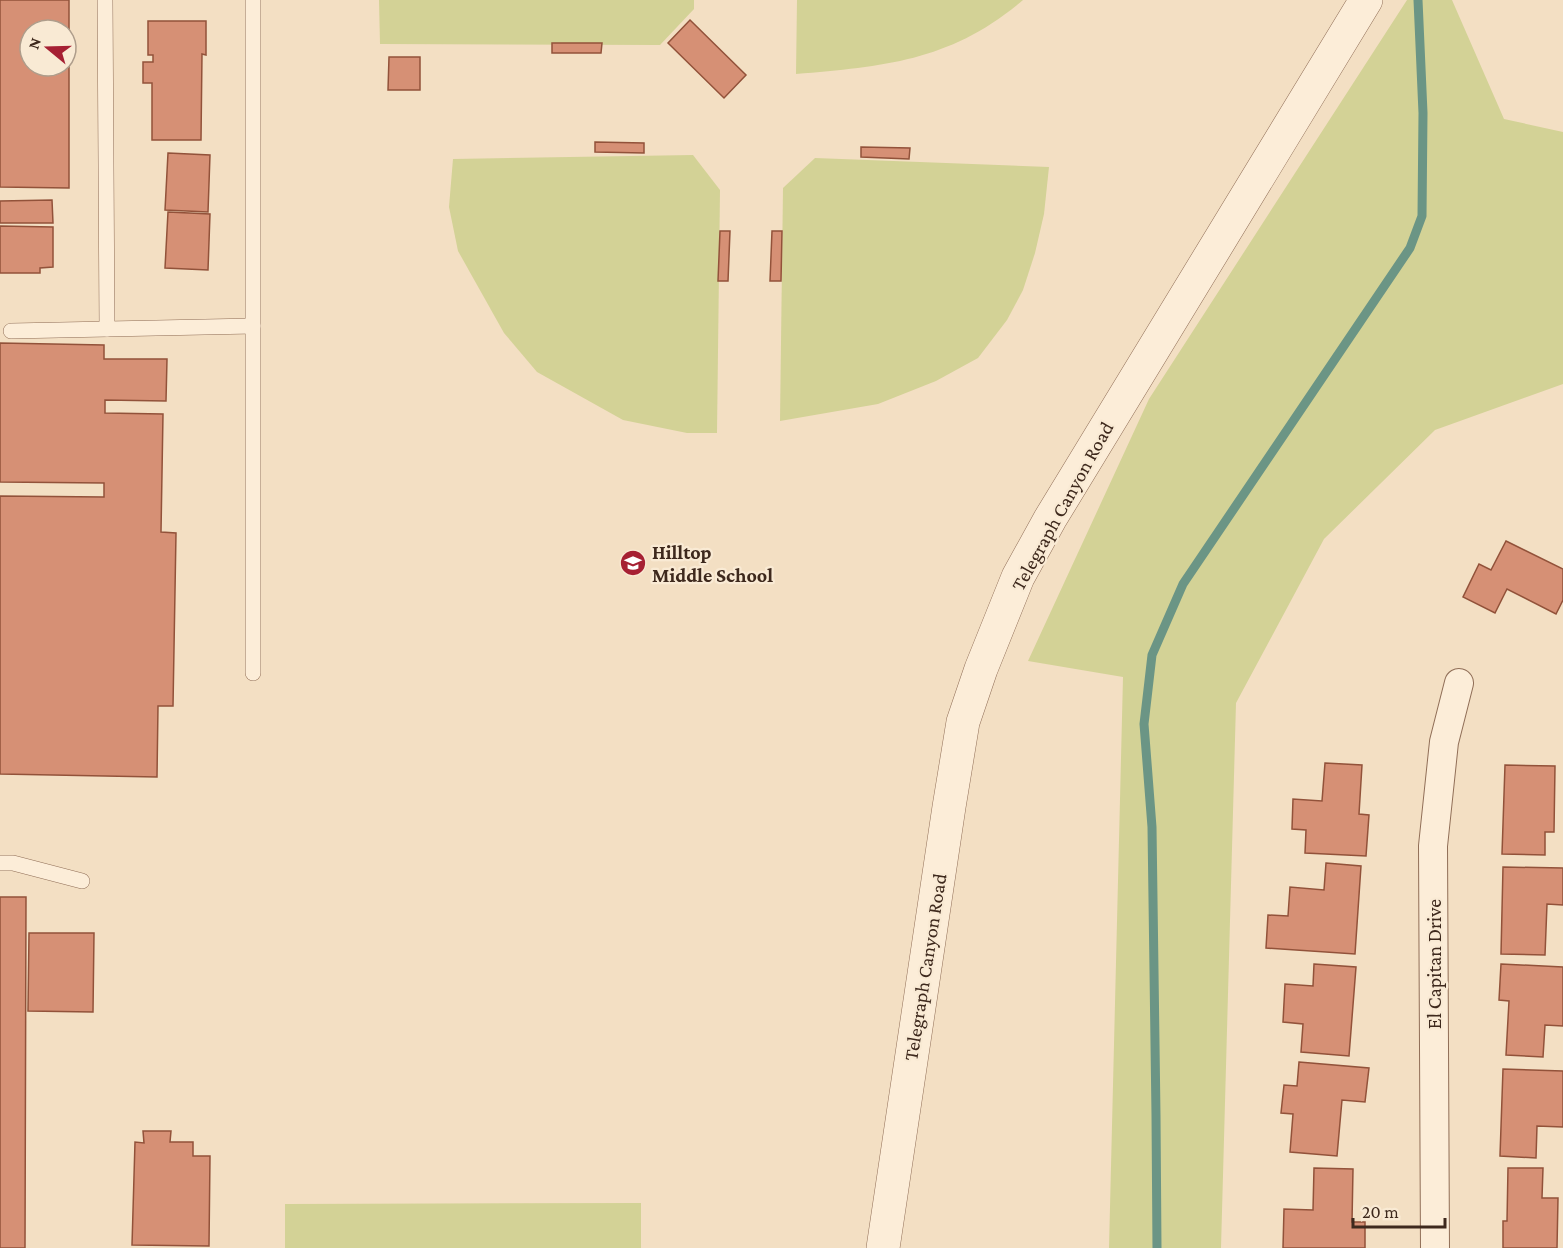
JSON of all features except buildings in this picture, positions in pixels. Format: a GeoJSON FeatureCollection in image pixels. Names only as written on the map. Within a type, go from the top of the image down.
{"type":"FeatureCollection","features":[{"type":"Feature","properties":{"kind":"street","name":"Telegraph Canyon Road"},"geometry":{"type":"LineString","coordinates":[[883,1248],[963,723],[981,669],[1018,577],[1050,519],[1366,0]]}},
{"type":"Feature","properties":{"kind":"street","name":"El Capitan Drive"},"geometry":{"type":"LineString","coordinates":[[1435,1248],[1433,846],[1444,742],[1459,682]]}},
{"type":"Feature","properties":{"kind":"lane"},"geometry":{"type":"LineString","coordinates":[[105,0],[107,329]]}},
{"type":"Feature","properties":{"kind":"lane"},"geometry":{"type":"LineString","coordinates":[[253,673],[254,0]]}},
{"type":"Feature","properties":{"kind":"lane"},"geometry":{"type":"LineString","coordinates":[[11,331],[253,326]]}},
{"type":"Feature","properties":{"kind":"lane"},"geometry":{"type":"LineString","coordinates":[[0,863],[13,863],[82,880]]}},
{"type":"Feature","properties":{"kind":"shaded area"},"geometry":{"type":"Polygon","coordinates":[[[379,0],[694,0],[694,9],[660,45],[380,44],[379,0]]]}},
{"type":"Feature","properties":{"kind":"shaded area"},"geometry":{"type":"Polygon","coordinates":[[[797,0],[1023,0],[970,36],[916,57],[859,68],[796,74],[797,0]]]}},
{"type":"Feature","properties":{"kind":"shaded area"},"geometry":{"type":"Polygon","coordinates":[[[1407,0],[1452,0],[1504,119],[1563,132],[1563,384],[1435,430],[1324,539],[1236,703],[1221,1248],[1109,1248],[1123,677],[1028,661],[1149,399],[1407,0]]]}},
{"type":"Feature","properties":{"kind":"shaded area"},"geometry":{"type":"Polygon","coordinates":[[[693,155],[720,190],[717,433],[687,433],[623,420],[537,372],[504,333],[458,251],[449,207],[453,159],[693,155]]]}},
{"type":"Feature","properties":{"kind":"shaded area"},"geometry":{"type":"Polygon","coordinates":[[[815,158],[1049,167],[1044,214],[1023,290],[1007,320],[978,358],[936,381],[878,404],[780,421],[783,188],[815,158]]]}},
{"type":"Feature","properties":{"kind":"shaded area"},"geometry":{"type":"Polygon","coordinates":[[[641,1203],[641,1248],[285,1248],[285,1204],[641,1203]]]}},
{"type":"Feature","properties":{"kind":"waterway"},"geometry":{"type":"LineString","coordinates":[[1157,1248],[1152,827],[1144,724],[1152,655],[1183,584],[1410,248],[1422,216],[1423,113],[1418,0]]}},
{"type":"Feature","properties":{"kind":"place","name":"Hilltop Middle School"},"geometry":{"type":"Point","coordinates":[633,563]}}]}
